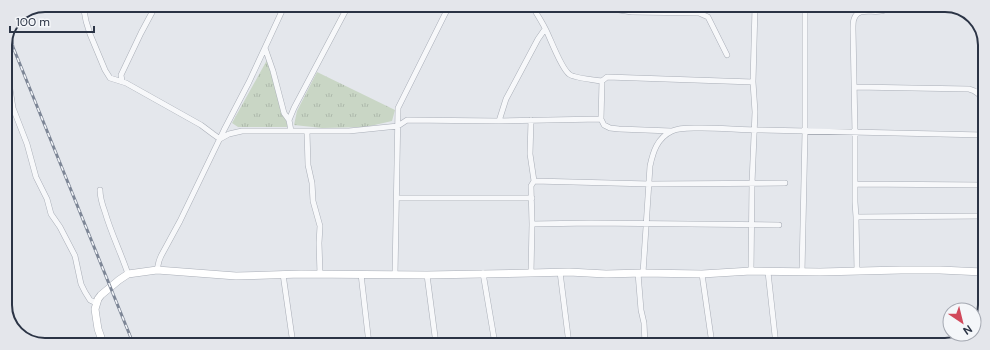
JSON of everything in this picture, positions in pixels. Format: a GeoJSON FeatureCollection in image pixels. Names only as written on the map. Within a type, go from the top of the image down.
{"type":"FeatureCollection","features":[{"type":"Feature","properties":{"kind":"street"},"geometry":{"type":"LineString","coordinates":[[84,12],[90,34],[105,70],[110,78],[122,81],[201,125],[220,139]]}},
{"type":"Feature","properties":{"kind":"street"},"geometry":{"type":"LineString","coordinates":[[122,81],[121,75],[140,33],[152,12]]}},
{"type":"Feature","properties":{"kind":"street"},"geometry":{"type":"LineString","coordinates":[[157,270],[159,260],[249,82],[282,12]]}},
{"type":"Feature","properties":{"kind":"street"},"geometry":{"type":"LineString","coordinates":[[289,120],[345,12]]}},
{"type":"Feature","properties":{"kind":"street"},"geometry":{"type":"LineString","coordinates":[[395,275],[398,108],[446,12]]}},
{"type":"Feature","properties":{"kind":"street"},"geometry":{"type":"LineString","coordinates":[[536,12],[546,29],[562,63],[569,74],[575,77],[602,81],[607,77],[753,82]]}},
{"type":"Feature","properties":{"kind":"street"},"geometry":{"type":"LineString","coordinates":[[632,12],[699,13],[708,17],[727,55]]}},
{"type":"Feature","properties":{"kind":"street"},"geometry":{"type":"LineString","coordinates":[[751,271],[752,183],[755,112],[753,82],[755,12]]}},
{"type":"Feature","properties":{"kind":"street"},"geometry":{"type":"LineString","coordinates":[[802,272],[805,132],[805,12]]}},
{"type":"Feature","properties":{"kind":"street"},"geometry":{"type":"LineString","coordinates":[[857,271],[853,29],[854,19],[861,12]]}},
{"type":"Feature","properties":{"kind":"street"},"geometry":{"type":"LineString","coordinates":[[499,121],[506,99],[538,39],[546,29]]}},
{"type":"Feature","properties":{"kind":"street"},"geometry":{"type":"LineString","coordinates":[[265,48],[273,71],[284,113],[289,120],[291,131]]}},
{"type":"Feature","properties":{"kind":"street"},"geometry":{"type":"LineString","coordinates":[[602,81],[601,119],[604,125],[610,128],[619,129],[671,132]]}},
{"type":"Feature","properties":{"kind":"street"},"geometry":{"type":"LineString","coordinates":[[855,87],[970,89],[978,93]]}},
{"type":"Feature","properties":{"kind":"street"},"geometry":{"type":"LineString","coordinates":[[12,102],[21,130],[28,144],[36,177],[47,199],[50,214],[60,227],[75,256],[81,284],[85,292],[90,300],[96,303]]}},
{"type":"Feature","properties":{"kind":"street"},"geometry":{"type":"LineString","coordinates":[[220,139],[229,134],[242,131],[349,131],[398,126],[407,120],[499,121],[601,119]]}},
{"type":"Feature","properties":{"kind":"street"},"geometry":{"type":"LineString","coordinates":[[531,120],[530,154],[534,182],[531,186],[531,272]]}},
{"type":"Feature","properties":{"kind":"street"},"geometry":{"type":"LineString","coordinates":[[645,338],[644,323],[641,310],[641,273],[650,184],[650,166],[655,147],[671,132],[679,129],[691,128],[720,128],[805,132],[978,135]]}},
{"type":"Feature","properties":{"kind":"street"},"geometry":{"type":"LineString","coordinates":[[307,132],[308,165],[320,226],[320,274]]}},
{"type":"Feature","properties":{"kind":"street"},"geometry":{"type":"LineString","coordinates":[[534,182],[650,184],[785,183]]}},
{"type":"Feature","properties":{"kind":"street"},"geometry":{"type":"LineString","coordinates":[[855,184],[978,185]]}},
{"type":"Feature","properties":{"kind":"street"},"geometry":{"type":"LineString","coordinates":[[100,190],[100,198],[109,225],[128,274]]}},
{"type":"Feature","properties":{"kind":"street"},"geometry":{"type":"LineString","coordinates":[[397,198],[532,198]]}},
{"type":"Feature","properties":{"kind":"street"},"geometry":{"type":"LineString","coordinates":[[856,217],[978,216]]}},
{"type":"Feature","properties":{"kind":"street"},"geometry":{"type":"LineString","coordinates":[[532,224],[779,224]]}},
{"type":"Feature","properties":{"kind":"street"},"geometry":{"type":"LineString","coordinates":[[101,338],[98,329],[95,309],[96,303],[101,295],[128,274],[157,270],[236,276],[283,274],[427,275],[531,272],[702,274],[751,271],[802,272],[940,270],[978,272]]}},
{"type":"Feature","properties":{"kind":"street"},"geometry":{"type":"LineString","coordinates":[[560,272],[568,338]]}},
{"type":"Feature","properties":{"kind":"street"},"geometry":{"type":"LineString","coordinates":[[768,272],[775,338]]}},
{"type":"Feature","properties":{"kind":"street"},"geometry":{"type":"LineString","coordinates":[[283,274],[292,338]]}},
{"type":"Feature","properties":{"kind":"street"},"geometry":{"type":"LineString","coordinates":[[361,274],[368,338]]}},
{"type":"Feature","properties":{"kind":"street"},"geometry":{"type":"LineString","coordinates":[[483,274],[494,338]]}},
{"type":"Feature","properties":{"kind":"street"},"geometry":{"type":"LineString","coordinates":[[702,274],[711,338]]}},
{"type":"Feature","properties":{"kind":"street"},"geometry":{"type":"LineString","coordinates":[[427,275],[435,338]]}},
{"type":"Feature","properties":{"kind":"green space"},"geometry":{"type":"Polygon","coordinates":[[[267,60],[288,127],[238,127],[232,123],[267,60]]]}},
{"type":"Feature","properties":{"kind":"green space"},"geometry":{"type":"Polygon","coordinates":[[[317,72],[395,110],[392,121],[366,127],[322,128],[294,125],[297,111],[317,72]]]}},
{"type":"Feature","properties":{"kind":"railway"},"geometry":{"type":"LineString","coordinates":[[12,43],[131,338]]}}]}
